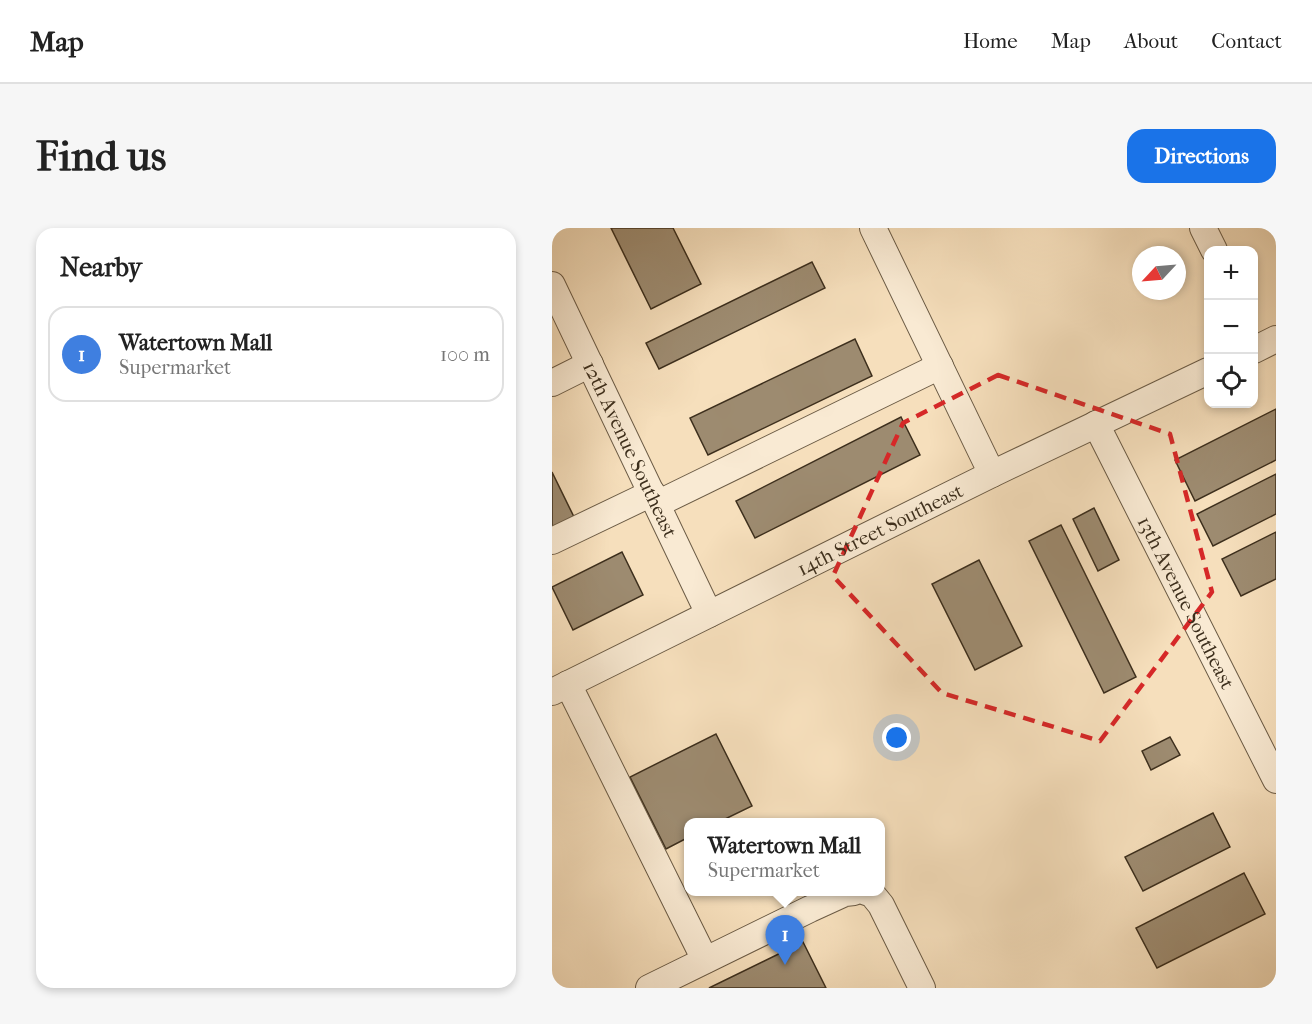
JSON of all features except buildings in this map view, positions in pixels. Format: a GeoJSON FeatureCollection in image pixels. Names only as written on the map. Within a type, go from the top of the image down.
{"type":"FeatureCollection","features":[{"type":"Feature","properties":{"kind":"street"},"geometry":{"type":"LineString","coordinates":[[873,228],[992,474]]}},
{"type":"Feature","properties":{"kind":"street"},"geometry":{"type":"LineString","coordinates":[[1203,228],[1212,246]]}},
{"type":"Feature","properties":{"kind":"street","name":"12th Avenue Southeast"},"geometry":{"type":"LineString","coordinates":[[552,285],[709,614]]}},
{"type":"Feature","properties":{"kind":"street"},"geometry":{"type":"LineString","coordinates":[[552,382],[590,364]]}},
{"type":"Feature","properties":{"kind":"street"},"geometry":{"type":"LineString","coordinates":[[552,541],[654,499],[940,366]]}},
{"type":"Feature","properties":{"kind":"street","name":"14th Street Southeast"},"geometry":{"type":"LineString","coordinates":[[560,688],[992,474],[1204,373]]}},
{"type":"Feature","properties":{"kind":"street","name":"13th Avenue Southeast"},"geometry":{"type":"LineString","coordinates":[[1096,424],[1276,780]]}},
{"type":"Feature","properties":{"kind":"street"},"geometry":{"type":"LineString","coordinates":[[560,688],[705,960]]}},
{"type":"Feature","properties":{"kind":"street"},"geometry":{"type":"LineString","coordinates":[[649,988],[838,896]]}},
{"type":"Feature","properties":{"kind":"street"},"geometry":{"type":"LineString","coordinates":[[874,896],[881,905],[922,988]]}},
{"type":"Feature","properties":{"kind":"highlighted area"},"geometry":{"type":"Polygon","coordinates":[[[998,375],[1170,434],[1212,592],[1100,741],[942,693],[833,576],[903,423],[998,375]]]}},
{"type":"Feature","properties":{"kind":"place","name":"Watertown Mall"},"geometry":{"type":"Point","coordinates":[785,965]}}]}
